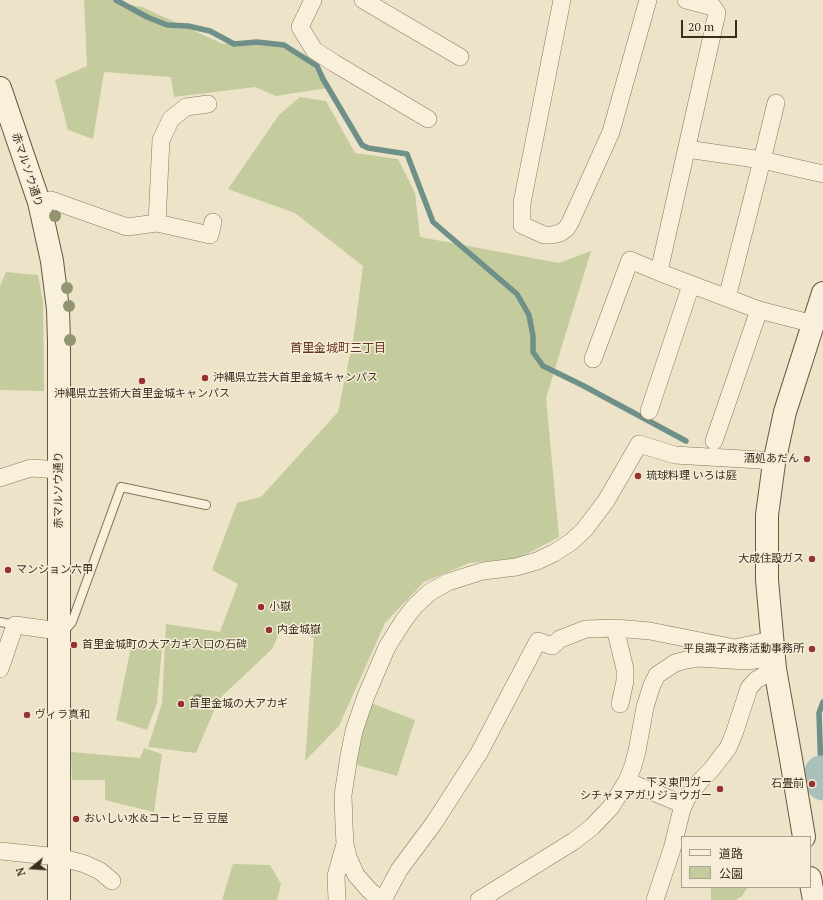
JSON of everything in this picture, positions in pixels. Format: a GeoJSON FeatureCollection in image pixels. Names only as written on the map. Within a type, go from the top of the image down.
{"type":"FeatureCollection","features":[{"type":"Feature","properties":{"kind":"street"},"geometry":{"type":"LineString","coordinates":[[313,0],[300,27],[314,50],[334,64],[428,119]]}},
{"type":"Feature","properties":{"kind":"street"},"geometry":{"type":"LineString","coordinates":[[363,0],[460,57]]}},
{"type":"Feature","properties":{"kind":"street"},"geometry":{"type":"LineString","coordinates":[[562,0],[522,202],[522,225],[544,235],[560,233],[570,223],[612,132],[648,0]]}},
{"type":"Feature","properties":{"kind":"street"},"geometry":{"type":"LineString","coordinates":[[661,273],[660,267],[718,13],[713,7],[686,0]]}},
{"type":"Feature","properties":{"kind":"street","name":"赤マルソウ通り"},"geometry":{"type":"LineString","coordinates":[[0,88],[38,202],[53,266],[58,309],[59,900]]}},
{"type":"Feature","properties":{"kind":"street"},"geometry":{"type":"LineString","coordinates":[[726,298],[776,103]]}},
{"type":"Feature","properties":{"kind":"street"},"geometry":{"type":"LineString","coordinates":[[157,223],[161,140],[171,119],[186,106],[208,104]]}},
{"type":"Feature","properties":{"kind":"street"},"geometry":{"type":"LineString","coordinates":[[686,149],[762,160],[823,174]]}},
{"type":"Feature","properties":{"kind":"street"},"geometry":{"type":"LineString","coordinates":[[38,202],[51,200],[127,227],[157,223],[210,235],[213,222]]}},
{"type":"Feature","properties":{"kind":"street"},"geometry":{"type":"LineString","coordinates":[[593,359],[630,260],[691,285],[759,310],[814,324]]}},
{"type":"Feature","properties":{"kind":"street"},"geometry":{"type":"LineString","coordinates":[[649,411],[691,285]]}},
{"type":"Feature","properties":{"kind":"street"},"geometry":{"type":"LineString","coordinates":[[804,836],[773,656],[767,580],[767,515],[774,463],[785,412],[823,293]]}},
{"type":"Feature","properties":{"kind":"street"},"geometry":{"type":"LineString","coordinates":[[714,441],[759,310]]}},
{"type":"Feature","properties":{"kind":"street"},"geometry":{"type":"LineString","coordinates":[[773,656],[650,631],[615,628],[586,629],[560,639],[552,646],[538,641],[479,753],[434,823],[399,870],[382,900],[369,890],[356,875],[348,857],[345,844],[343,813],[343,795],[354,731],[366,696],[387,647],[415,606],[430,592],[448,582],[483,571],[516,567],[537,561],[554,553],[570,542],[584,530],[606,502],[639,444],[675,455],[760,460],[774,463]]}},
{"type":"Feature","properties":{"kind":"street"},"geometry":{"type":"LineString","coordinates":[[0,478],[31,468],[59,470]]}},
{"type":"Feature","properties":{"kind":"street"},"geometry":{"type":"LineString","coordinates":[[0,669],[8,623],[59,631]]}},
{"type":"Feature","properties":{"kind":"street"},"geometry":{"type":"LineString","coordinates":[[615,628],[626,669],[626,681],[620,704]]}},
{"type":"Feature","properties":{"kind":"street"},"geometry":{"type":"LineString","coordinates":[[479,900],[574,841],[586,832],[611,807],[627,781],[637,751],[648,696],[652,684],[658,675],[675,663],[698,658],[746,661],[773,656]]}},
{"type":"Feature","properties":{"kind":"street"},"geometry":{"type":"LineString","coordinates":[[655,900],[687,798],[728,748],[749,688],[773,656]]}},
{"type":"Feature","properties":{"kind":"street"},"geometry":{"type":"LineString","coordinates":[[627,781],[684,806]]}},
{"type":"Feature","properties":{"kind":"street"},"geometry":{"type":"LineString","coordinates":[[337,900],[336,876],[345,844]]}},
{"type":"Feature","properties":{"kind":"street"},"geometry":{"type":"LineString","coordinates":[[0,851],[59,857],[85,864],[100,871],[112,881]]}},
{"type":"Feature","properties":{"kind":"street"},"geometry":{"type":"LineString","coordinates":[[811,884],[814,900]]}},
{"type":"Feature","properties":{"kind":"lane"},"geometry":{"type":"LineString","coordinates":[[59,631],[67,628],[72,622],[121,488],[206,505]]}},
{"type":"Feature","properties":{"kind":"green space"},"geometry":{"type":"Polygon","coordinates":[[[84,0],[113,0],[115,2],[142,7],[223,44],[269,42],[306,56],[327,88],[276,96],[255,87],[174,97],[171,77],[104,72],[93,139],[68,130],[55,80],[87,66],[84,0]]]}},
{"type":"Feature","properties":{"kind":"green space"},"geometry":{"type":"Polygon","coordinates":[[[300,97],[326,101],[355,153],[398,159],[415,193],[420,237],[559,263],[591,251],[546,398],[559,537],[519,558],[469,563],[424,582],[385,623],[339,726],[305,761],[314,638],[284,623],[272,649],[219,699],[196,753],[148,747],[162,703],[166,624],[220,632],[238,584],[212,570],[237,503],[261,497],[338,412],[354,335],[363,266],[295,213],[228,189],[279,115],[300,97]]]}},
{"type":"Feature","properties":{"kind":"green space"},"geometry":{"type":"Polygon","coordinates":[[[6,272],[38,275],[43,302],[44,391],[0,390],[0,286],[6,272]]]}},
{"type":"Feature","properties":{"kind":"green space"},"geometry":{"type":"Polygon","coordinates":[[[131,647],[162,647],[157,703],[147,730],[116,720],[131,647]]]}},
{"type":"Feature","properties":{"kind":"green space"},"geometry":{"type":"Polygon","coordinates":[[[371,703],[415,720],[397,776],[354,764],[371,703]]]}},
{"type":"Feature","properties":{"kind":"green space"},"geometry":{"type":"Polygon","coordinates":[[[144,748],[162,754],[154,812],[105,800],[105,780],[72,780],[71,752],[140,758],[144,748]]]}},
{"type":"Feature","properties":{"kind":"green space"},"geometry":{"type":"Polygon","coordinates":[[[233,864],[270,865],[281,884],[277,900],[222,900],[233,864]]]}},
{"type":"Feature","properties":{"kind":"green space"},"geometry":{"type":"Polygon","coordinates":[[[711,888],[747,888],[742,896],[736,900],[711,900],[711,888]]]}},
{"type":"Feature","properties":{"kind":"waterway"},"geometry":{"type":"LineString","coordinates":[[116,0],[147,17],[167,25],[188,26],[210,31],[234,44],[257,42],[284,45],[317,66],[323,79],[362,145],[368,148],[407,154],[433,222],[517,294],[529,315],[533,336],[533,352],[543,366],[582,385],[686,441]]}},
{"type":"Feature","properties":{"kind":"waterway"},"geometry":{"type":"LineString","coordinates":[[821,772],[819,713],[823,702]]}},
{"type":"Feature","properties":{"kind":"waterway"},"geometry":{"type":"LineString","coordinates":[[821,772],[823,784]]}},
{"type":"Feature","properties":{"kind":"place","name":"沖縄県立芸大首里金城キャンパス"},"geometry":{"type":"Point","coordinates":[205,378]}},
{"type":"Feature","properties":{"kind":"place","name":"沖縄県立芸術大首里金城キャンパス"},"geometry":{"type":"Point","coordinates":[142,381]}},
{"type":"Feature","properties":{"kind":"place","name":"酒処あだん"},"geometry":{"type":"Point","coordinates":[807,459]}},
{"type":"Feature","properties":{"kind":"place","name":"琉球料理 いろは庭"},"geometry":{"type":"Point","coordinates":[638,476]}},
{"type":"Feature","properties":{"kind":"place","name":"大成住設ガス"},"geometry":{"type":"Point","coordinates":[812,559]}},
{"type":"Feature","properties":{"kind":"place","name":"マンション六甲"},"geometry":{"type":"Point","coordinates":[8,570]}},
{"type":"Feature","properties":{"kind":"place","name":"小嶽"},"geometry":{"type":"Point","coordinates":[261,607]}},
{"type":"Feature","properties":{"kind":"place","name":"内金城嶽"},"geometry":{"type":"Point","coordinates":[269,630]}},
{"type":"Feature","properties":{"kind":"place","name":"首里金城町の大アカギ入口の石碑"},"geometry":{"type":"Point","coordinates":[74,645]}},
{"type":"Feature","properties":{"kind":"place","name":"平良識子政務活動事務所"},"geometry":{"type":"Point","coordinates":[812,649]}},
{"type":"Feature","properties":{"kind":"place","name":"首里金城の大アカギ"},"geometry":{"type":"Point","coordinates":[181,704]}},
{"type":"Feature","properties":{"kind":"place","name":"ヴィラ真和"},"geometry":{"type":"Point","coordinates":[27,715]}},
{"type":"Feature","properties":{"kind":"place","name":"石畳前"},"geometry":{"type":"Point","coordinates":[812,784]}},
{"type":"Feature","properties":{"kind":"place","name":"下ヌ東門ガー シチャヌアガリジョウガー"},"geometry":{"type":"Point","coordinates":[720,789]}},
{"type":"Feature","properties":{"kind":"place","name":"おいしい水&コーヒー豆 豆屋"},"geometry":{"type":"Point","coordinates":[76,819]}},
{"type":"Feature","properties":{"kind":"district","name":"首里金城町三丁目"},"geometry":{"type":"Point","coordinates":[338,349]}}]}
